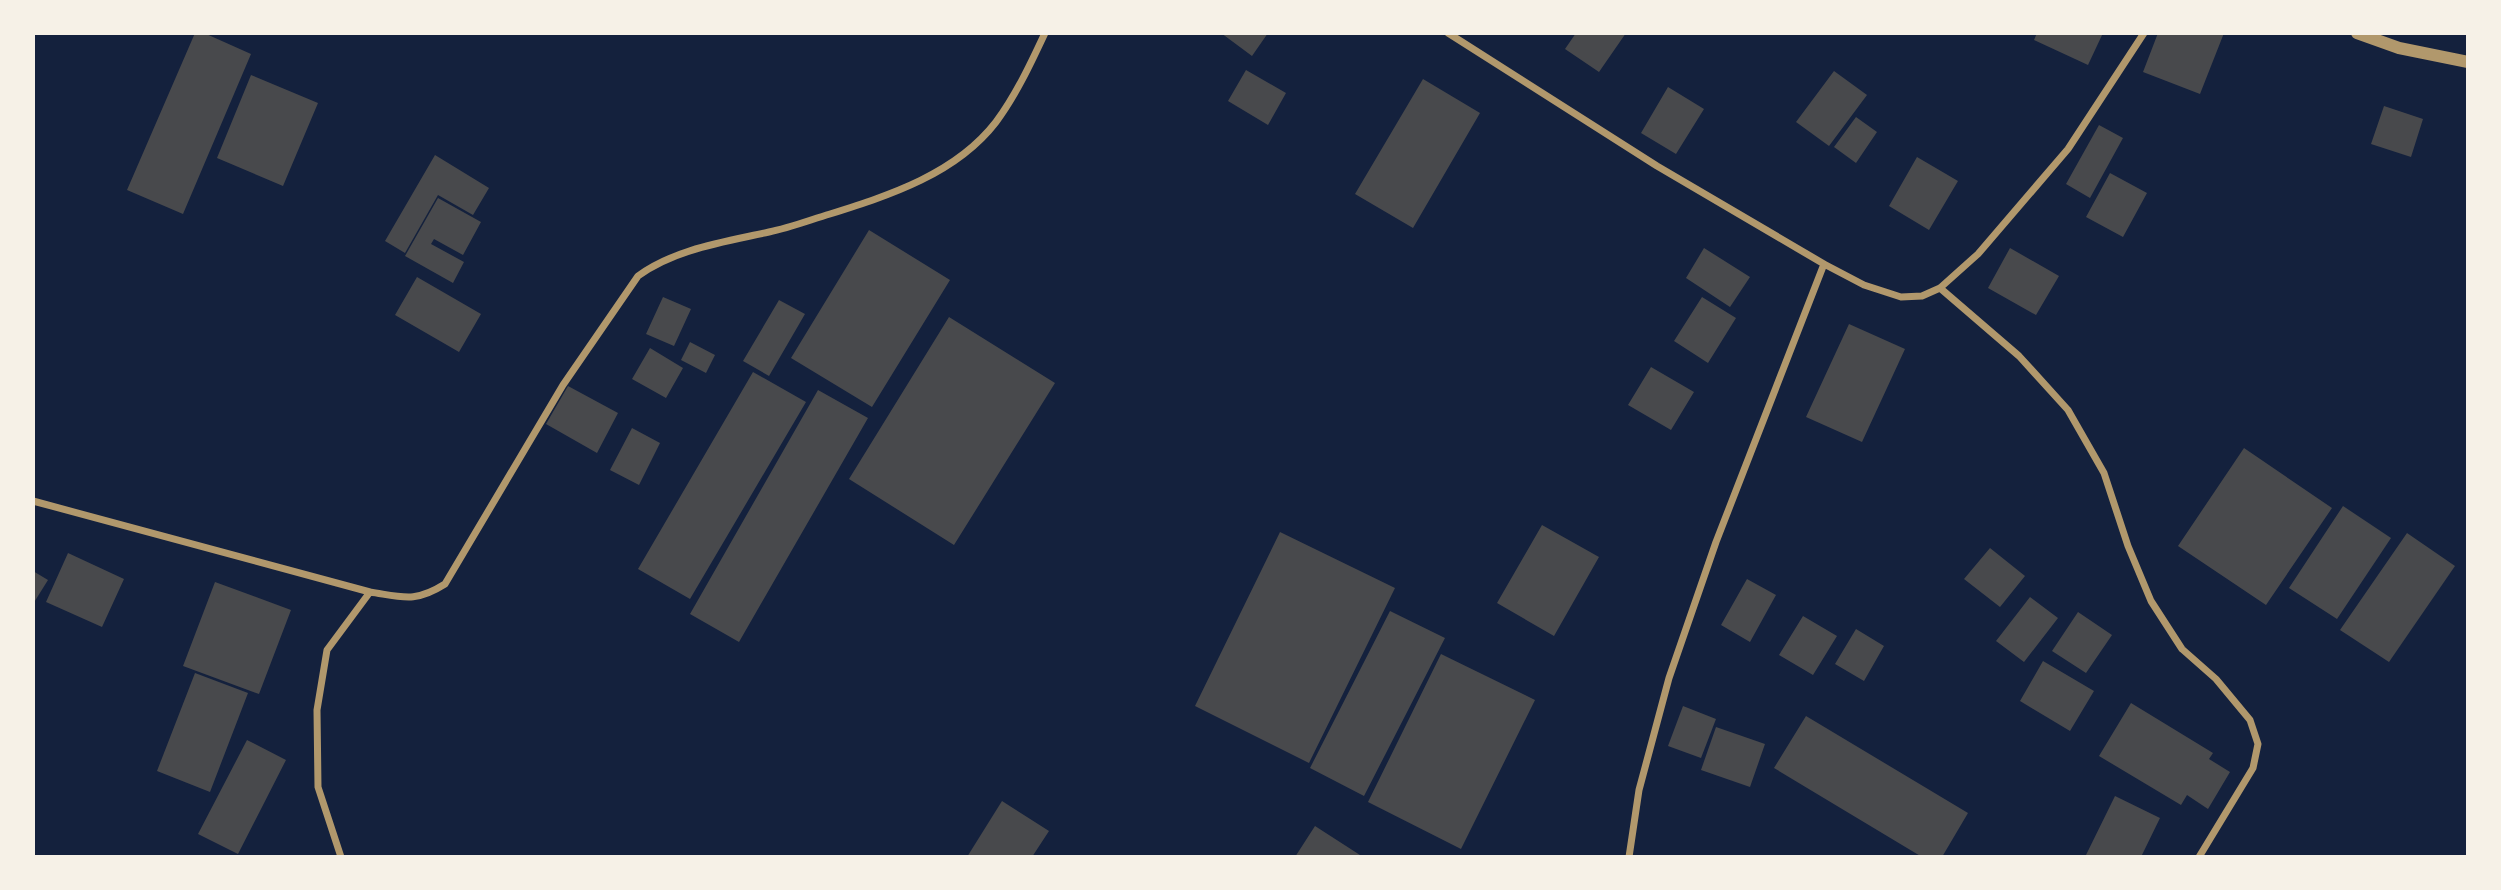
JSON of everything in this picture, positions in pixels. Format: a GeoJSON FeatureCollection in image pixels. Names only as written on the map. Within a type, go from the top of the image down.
{"type":"FeatureCollection","features":[{"type":"Feature","properties":{"kind":"street"},"geometry":{"type":"LineString","coordinates":[[33,501],[370,592],[410,597],[427,596],[445,584],[563,385],[638,276],[652,265],[682,254],[778,230],[895,194],[964,156],[996,122],[1028,71],[1045,33]]}},
{"type":"Feature","properties":{"kind":"street"},"geometry":{"type":"LineString","coordinates":[[1448,33],[1657,166],[1824,264],[1864,285],[1901,297],[1922,296],[1940,288],[1978,254],[2068,149],[2144,33]]}},
{"type":"Feature","properties":{"kind":"street"},"geometry":{"type":"LineString","coordinates":[[2357,33],[2399,48],[2468,62]]}},
{"type":"Feature","properties":{"kind":"street"},"geometry":{"type":"LineString","coordinates":[[1629,857],[1639,790],[1669,678],[1716,542],[1824,264]]}},
{"type":"Feature","properties":{"kind":"street"},"geometry":{"type":"LineString","coordinates":[[1940,288],[2019,356],[2068,410],[2104,473],[2128,546],[2151,601],[2182,649],[2216,679],[2250,720],[2258,744],[2253,768],[2199,857]]}},
{"type":"Feature","properties":{"kind":"street"},"geometry":{"type":"LineString","coordinates":[[341,857],[318,787],[317,710],[327,650],[370,592]]}},
{"type":"Feature","properties":{"kind":"building"},"geometry":{"type":"Polygon","coordinates":[[[195,33],[204,33],[251,54],[183,214],[127,190],[195,33]]]}},
{"type":"Feature","properties":{"kind":"building"},"geometry":{"type":"Polygon","coordinates":[[[1221,33],[1268,33],[1252,56],[1221,33]]]}},
{"type":"Feature","properties":{"kind":"building"},"geometry":{"type":"Polygon","coordinates":[[[1576,33],[1626,33],[1599,72],[1565,49],[1576,33]]]}},
{"type":"Feature","properties":{"kind":"building"},"geometry":{"type":"Polygon","coordinates":[[[2037,33],[2103,33],[2088,65],[2034,40],[2037,33]]]}},
{"type":"Feature","properties":{"kind":"building"},"geometry":{"type":"Polygon","coordinates":[[[2158,33],[2224,33],[2200,94],[2143,72],[2158,33]]]}},
{"type":"Feature","properties":{"kind":"building"},"geometry":{"type":"Polygon","coordinates":[[[1246,70],[1286,93],[1268,125],[1228,101],[1246,70]]]}},
{"type":"Feature","properties":{"kind":"building"},"geometry":{"type":"Polygon","coordinates":[[[1834,71],[1867,95],[1829,146],[1796,122],[1834,71]]]}},
{"type":"Feature","properties":{"kind":"building"},"geometry":{"type":"Polygon","coordinates":[[[251,75],[318,103],[283,186],[217,158],[251,75]]]}},
{"type":"Feature","properties":{"kind":"building"},"geometry":{"type":"Polygon","coordinates":[[[1423,79],[1480,113],[1413,228],[1355,194],[1423,79]]]}},
{"type":"Feature","properties":{"kind":"building"},"geometry":{"type":"Polygon","coordinates":[[[1668,87],[1704,109],[1676,154],[1641,133],[1668,87]]]}},
{"type":"Feature","properties":{"kind":"building"},"geometry":{"type":"Polygon","coordinates":[[[2384,106],[2423,119],[2411,157],[2371,144],[2384,106]]]}},
{"type":"Feature","properties":{"kind":"building"},"geometry":{"type":"Polygon","coordinates":[[[1856,117],[1877,132],[1856,163],[1834,147],[1856,117]]]}},
{"type":"Feature","properties":{"kind":"building"},"geometry":{"type":"Polygon","coordinates":[[[2099,125],[2123,138],[2090,198],[2066,184],[2099,125]]]}},
{"type":"Feature","properties":{"kind":"building"},"geometry":{"type":"Polygon","coordinates":[[[435,155],[489,188],[473,215],[438,195],[405,253],[385,241],[435,155]]]}},
{"type":"Feature","properties":{"kind":"building"},"geometry":{"type":"Polygon","coordinates":[[[1917,157],[1958,181],[1929,230],[1889,206],[1917,157]]]}},
{"type":"Feature","properties":{"kind":"building"},"geometry":{"type":"Polygon","coordinates":[[[2110,173],[2147,193],[2123,237],[2086,217],[2110,173]]]}},
{"type":"Feature","properties":{"kind":"building"},"geometry":{"type":"Polygon","coordinates":[[[438,198],[481,222],[463,255],[434,239],[431,244],[464,262],[453,283],[405,256],[438,198]]]}},
{"type":"Feature","properties":{"kind":"building"},"geometry":{"type":"Polygon","coordinates":[[[869,230],[950,280],[872,407],[791,358],[869,230]]]}},
{"type":"Feature","properties":{"kind":"building"},"geometry":{"type":"Polygon","coordinates":[[[1704,248],[1750,277],[1730,307],[1686,278],[1704,248]]]}},
{"type":"Feature","properties":{"kind":"building"},"geometry":{"type":"Polygon","coordinates":[[[2010,248],[2059,276],[2036,315],[1988,288],[2010,248]]]}},
{"type":"Feature","properties":{"kind":"building"},"geometry":{"type":"Polygon","coordinates":[[[417,277],[481,314],[459,352],[395,315],[417,277]]]}},
{"type":"Feature","properties":{"kind":"building"},"geometry":{"type":"Polygon","coordinates":[[[663,297],[691,309],[674,346],[646,334],[663,297]]]}},
{"type":"Feature","properties":{"kind":"building"},"geometry":{"type":"Polygon","coordinates":[[[1702,297],[1736,318],[1708,363],[1674,341],[1702,297]]]}},
{"type":"Feature","properties":{"kind":"building"},"geometry":{"type":"Polygon","coordinates":[[[779,300],[805,314],[769,376],[743,361],[779,300]]]}},
{"type":"Feature","properties":{"kind":"building"},"geometry":{"type":"Polygon","coordinates":[[[949,317],[1055,383],[954,545],[849,479],[949,317]]]}},
{"type":"Feature","properties":{"kind":"building"},"geometry":{"type":"Polygon","coordinates":[[[1849,324],[1905,349],[1862,442],[1806,417],[1849,324]]]}},
{"type":"Feature","properties":{"kind":"building"},"geometry":{"type":"Polygon","coordinates":[[[690,342],[715,355],[706,373],[681,360],[690,342]]]}},
{"type":"Feature","properties":{"kind":"building"},"geometry":{"type":"Polygon","coordinates":[[[650,348],[683,368],[666,398],[632,379],[650,348]]]}},
{"type":"Feature","properties":{"kind":"building"},"geometry":{"type":"Polygon","coordinates":[[[1651,367],[1694,392],[1671,430],[1628,405],[1651,367]]]}},
{"type":"Feature","properties":{"kind":"building"},"geometry":{"type":"Polygon","coordinates":[[[753,372],[806,402],[690,599],[638,569],[753,372]]]}},
{"type":"Feature","properties":{"kind":"building"},"geometry":{"type":"Polygon","coordinates":[[[568,386],[618,413],[597,453],[546,424],[568,386]]]}},
{"type":"Feature","properties":{"kind":"building"},"geometry":{"type":"Polygon","coordinates":[[[818,390],[868,418],[739,642],[690,614],[818,390]]]}},
{"type":"Feature","properties":{"kind":"building"},"geometry":{"type":"Polygon","coordinates":[[[632,428],[660,443],[639,485],[610,470],[632,428]]]}},
{"type":"Feature","properties":{"kind":"building"},"geometry":{"type":"Polygon","coordinates":[[[2244,448],[2332,508],[2266,605],[2178,546],[2244,448]]]}},
{"type":"Feature","properties":{"kind":"building"},"geometry":{"type":"Polygon","coordinates":[[[2343,506],[2391,538],[2337,619],[2289,588],[2343,506]]]}},
{"type":"Feature","properties":{"kind":"building"},"geometry":{"type":"Polygon","coordinates":[[[1542,525],[1599,557],[1554,636],[1497,603],[1542,525]]]}},
{"type":"Feature","properties":{"kind":"building"},"geometry":{"type":"Polygon","coordinates":[[[1280,532],[1395,588],[1309,763],[1195,706],[1280,532]]]}},
{"type":"Feature","properties":{"kind":"building"},"geometry":{"type":"Polygon","coordinates":[[[2407,533],[2455,566],[2389,662],[2340,630],[2407,533]]]}},
{"type":"Feature","properties":{"kind":"building"},"geometry":{"type":"Polygon","coordinates":[[[1990,548],[2025,576],[2000,607],[1964,579],[1990,548]]]}},
{"type":"Feature","properties":{"kind":"building"},"geometry":{"type":"Polygon","coordinates":[[[68,553],[124,579],[102,627],[46,602],[68,553]]]}},
{"type":"Feature","properties":{"kind":"building"},"geometry":{"type":"Polygon","coordinates":[[[33,571],[48,580],[33,604],[33,571]]]}},
{"type":"Feature","properties":{"kind":"building"},"geometry":{"type":"Polygon","coordinates":[[[1747,579],[1776,595],[1750,642],[1721,625],[1747,579]]]}},
{"type":"Feature","properties":{"kind":"building"},"geometry":{"type":"Polygon","coordinates":[[[215,582],[291,610],[259,694],[183,666],[215,582]]]}},
{"type":"Feature","properties":{"kind":"building"},"geometry":{"type":"Polygon","coordinates":[[[2030,597],[2058,618],[2024,662],[1996,641],[2030,597]]]}},
{"type":"Feature","properties":{"kind":"building"},"geometry":{"type":"Polygon","coordinates":[[[1390,611],[1445,638],[1364,796],[1310,768],[1390,611]]]}},
{"type":"Feature","properties":{"kind":"building"},"geometry":{"type":"Polygon","coordinates":[[[2078,612],[2112,635],[2086,673],[2052,651],[2078,612]]]}},
{"type":"Feature","properties":{"kind":"building"},"geometry":{"type":"Polygon","coordinates":[[[1803,616],[1837,636],[1813,675],[1779,655],[1803,616]]]}},
{"type":"Feature","properties":{"kind":"building"},"geometry":{"type":"Polygon","coordinates":[[[1856,629],[1884,646],[1864,681],[1835,664],[1856,629]]]}},
{"type":"Feature","properties":{"kind":"building"},"geometry":{"type":"Polygon","coordinates":[[[1441,654],[1535,700],[1461,849],[1368,802],[1441,654]]]}},
{"type":"Feature","properties":{"kind":"building"},"geometry":{"type":"Polygon","coordinates":[[[2043,661],[2094,691],[2070,731],[2020,701],[2043,661]]]}},
{"type":"Feature","properties":{"kind":"building"},"geometry":{"type":"Polygon","coordinates":[[[195,673],[248,693],[210,792],[157,771],[195,673]]]}},
{"type":"Feature","properties":{"kind":"building"},"geometry":{"type":"Polygon","coordinates":[[[2131,703],[2213,753],[2209,759],[2230,772],[2208,809],[2187,795],[2181,805],[2099,756],[2131,703]]]}},
{"type":"Feature","properties":{"kind":"building"},"geometry":{"type":"Polygon","coordinates":[[[1683,706],[1716,719],[1701,758],[1668,746],[1683,706]]]}},
{"type":"Feature","properties":{"kind":"building"},"geometry":{"type":"Polygon","coordinates":[[[1806,716],[1968,813],[1942,857],[1922,857],[1774,768],[1806,716]]]}},
{"type":"Feature","properties":{"kind":"building"},"geometry":{"type":"Polygon","coordinates":[[[1716,727],[1765,744],[1750,787],[1701,770],[1716,727]]]}},
{"type":"Feature","properties":{"kind":"building"},"geometry":{"type":"Polygon","coordinates":[[[247,740],[286,760],[238,854],[198,834],[247,740]]]}},
{"type":"Feature","properties":{"kind":"building"},"geometry":{"type":"Polygon","coordinates":[[[2115,796],[2160,818],[2141,857],[2085,857],[2115,796]]]}},
{"type":"Feature","properties":{"kind":"building"},"geometry":{"type":"Polygon","coordinates":[[[1002,801],[1049,831],[1032,857],[967,857],[1002,801]]]}},
{"type":"Feature","properties":{"kind":"building"},"geometry":{"type":"Polygon","coordinates":[[[1315,826],[1360,855],[1359,857],[1295,857],[1315,826]]]}}]}
